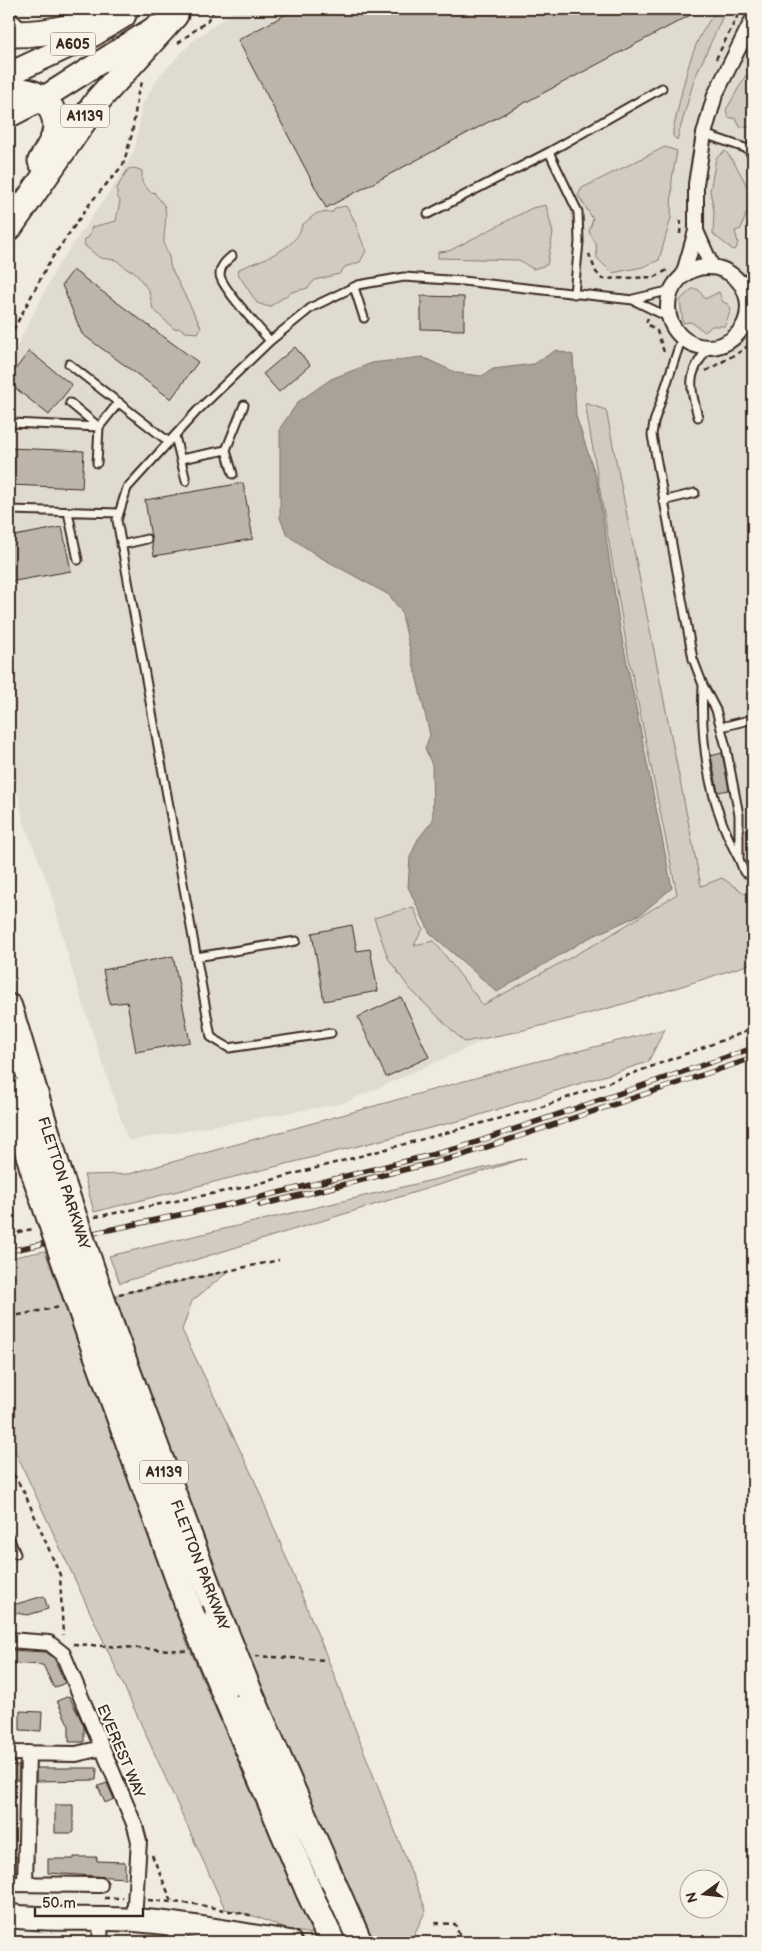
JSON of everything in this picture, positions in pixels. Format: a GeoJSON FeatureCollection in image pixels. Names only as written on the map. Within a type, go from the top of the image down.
{"type":"FeatureCollection","features":[{"type":"Feature","properties":{"kind":"highway"},"geometry":{"type":"LineString","coordinates":[[9,34],[34,34],[77,27],[126,9]]}},
{"type":"Feature","properties":{"kind":"highway","name":"A1139"},"geometry":{"type":"LineString","coordinates":[[9,228],[98,100],[180,12]]}},
{"type":"Feature","properties":{"kind":"highway","name":"A1139"},"geometry":{"type":"LineString","coordinates":[[9,92],[31,91],[42,99],[54,116],[54,137],[9,228]]}},
{"type":"Feature","properties":{"kind":"highway","name":"FLETTON PARKWAY"},"geometry":{"type":"LineString","coordinates":[[9,1007],[47,1172],[101,1332],[190,1611],[332,1942]]}},
{"type":"Feature","properties":{"kind":"highway","name":"FLETTON PARKWAY"},"geometry":{"type":"LineString","coordinates":[[9,1089],[21,1131],[47,1172]]}},
{"type":"Feature","properties":{"kind":"highway","name":"A1139"},"geometry":{"type":"LineString","coordinates":[[9,1100],[21,1131]]}},
{"type":"Feature","properties":{"kind":"highway","name":"FLETTON PARKWAY"},"geometry":{"type":"LineString","coordinates":[[101,1332],[249,1691],[337,1896],[359,1942]]}},
{"type":"Feature","properties":{"kind":"main road","name":"A605"},"geometry":{"type":"LineString","coordinates":[[9,74],[92,35],[134,9]]}},
{"type":"Feature","properties":{"kind":"main road","name":"A605"},"geometry":{"type":"LineString","coordinates":[[9,116],[42,99],[124,50],[180,12]]}},
{"type":"Feature","properties":{"kind":"main road"},"geometry":{"type":"LineString","coordinates":[[15,1919],[100,1918],[170,1923],[290,1942]]}},
{"type":"Feature","properties":{"kind":"street"},"geometry":{"type":"LineString","coordinates":[[683,276],[696,231],[696,184],[704,134],[715,95],[753,19]]}},
{"type":"Feature","properties":{"kind":"street"},"geometry":{"type":"LineString","coordinates":[[696,231],[712,267]]}},
{"type":"Feature","properties":{"kind":"street"},"geometry":{"type":"LineString","coordinates":[[712,267],[727,272],[739,281],[750,293],[748,305],[749,326],[731,340],[710,346],[700,346],[682,337],[670,318],[669,299],[672,290],[683,276],[691,270],[712,267]]}},
{"type":"Feature","properties":{"kind":"street","name":"EVEREST WAY"},"geometry":{"type":"LineString","coordinates":[[9,1640],[49,1643],[63,1654],[135,1826],[139,1841],[134,1920]]}},
{"type":"Feature","properties":{"kind":"street"},"geometry":{"type":"LineString","coordinates":[[9,1753],[76,1754],[102,1748]]}},
{"type":"Feature","properties":{"kind":"street"},"geometry":{"type":"LineString","coordinates":[[26,1884],[28,1753]]}},
{"type":"Feature","properties":{"kind":"street"},"geometry":{"type":"LineString","coordinates":[[9,1884],[100,1884]]}},
{"type":"Feature","properties":{"kind":"street"},"geometry":{"type":"LineString","coordinates":[[100,1918],[100,1942]]}},
{"type":"Feature","properties":{"kind":"street"},"geometry":{"type":"LineString","coordinates":[[170,1923],[181,1942]]}},
{"type":"Feature","properties":{"kind":"lane"},"geometry":{"type":"LineString","coordinates":[[9,14],[34,34]]}},
{"type":"Feature","properties":{"kind":"lane"},"geometry":{"type":"LineString","coordinates":[[428,214],[548,152],[662,88]]}},
{"type":"Feature","properties":{"kind":"lane"},"geometry":{"type":"LineString","coordinates":[[704,134],[748,149],[753,157]]}},
{"type":"Feature","properties":{"kind":"lane"},"geometry":{"type":"LineString","coordinates":[[548,152],[578,212],[579,242],[574,294]]}},
{"type":"Feature","properties":{"kind":"lane"},"geometry":{"type":"LineString","coordinates":[[232,256],[223,265],[220,276],[226,288],[270,341]]}},
{"type":"Feature","properties":{"kind":"lane"},"geometry":{"type":"LineString","coordinates":[[331,1033],[229,1048],[211,1037],[117,520],[127,488],[169,442],[270,341],[312,307],[354,287],[404,277],[463,281],[633,300],[670,318]]}},
{"type":"Feature","properties":{"kind":"lane"},"geometry":{"type":"LineString","coordinates":[[739,281],[753,277]]}},
{"type":"Feature","properties":{"kind":"lane"},"geometry":{"type":"LineString","coordinates":[[354,287],[364,318]]}},
{"type":"Feature","properties":{"kind":"lane"},"geometry":{"type":"LineString","coordinates":[[633,300],[672,290]]}},
{"type":"Feature","properties":{"kind":"lane"},"geometry":{"type":"LineString","coordinates":[[682,337],[654,422],[652,434],[693,659],[703,685],[716,710],[721,726],[739,815],[739,859]]}},
{"type":"Feature","properties":{"kind":"lane"},"geometry":{"type":"LineString","coordinates":[[698,417],[692,386],[693,370],[710,346]]}},
{"type":"Feature","properties":{"kind":"lane"},"geometry":{"type":"LineString","coordinates":[[69,364],[169,442]]}},
{"type":"Feature","properties":{"kind":"lane"},"geometry":{"type":"LineString","coordinates":[[97,463],[99,427],[119,402]]}},
{"type":"Feature","properties":{"kind":"lane"},"geometry":{"type":"LineString","coordinates":[[70,403],[99,427]]}},
{"type":"Feature","properties":{"kind":"lane"},"geometry":{"type":"LineString","coordinates":[[233,474],[226,450],[244,405]]}},
{"type":"Feature","properties":{"kind":"lane"},"geometry":{"type":"LineString","coordinates":[[12,423],[99,427]]}},
{"type":"Feature","properties":{"kind":"lane"},"geometry":{"type":"LineString","coordinates":[[175,436],[186,481]]}},
{"type":"Feature","properties":{"kind":"lane"},"geometry":{"type":"LineString","coordinates":[[181,459],[226,450]]}},
{"type":"Feature","properties":{"kind":"lane"},"geometry":{"type":"LineString","coordinates":[[663,501],[695,493]]}},
{"type":"Feature","properties":{"kind":"lane"},"geometry":{"type":"LineString","coordinates":[[9,510],[119,513]]}},
{"type":"Feature","properties":{"kind":"lane"},"geometry":{"type":"LineString","coordinates":[[68,512],[78,560]]}},
{"type":"Feature","properties":{"kind":"lane"},"geometry":{"type":"LineString","coordinates":[[121,545],[148,539]]}},
{"type":"Feature","properties":{"kind":"lane"},"geometry":{"type":"LineString","coordinates":[[703,685],[703,744],[714,797],[724,833],[744,872],[753,876]]}},
{"type":"Feature","properties":{"kind":"lane"},"geometry":{"type":"LineString","coordinates":[[721,726],[749,720]]}},
{"type":"Feature","properties":{"kind":"lane"},"geometry":{"type":"LineString","coordinates":[[196,956],[296,941]]}},
{"type":"Feature","properties":{"kind":"lane"},"geometry":{"type":"LineString","coordinates":[[9,1537],[16,1554]]}},
{"type":"Feature","properties":{"kind":"path"},"geometry":{"type":"LineString","coordinates":[[177,44],[206,21],[215,9]]}},
{"type":"Feature","properties":{"kind":"path"},"geometry":{"type":"LineString","coordinates":[[714,63],[741,9]]}},
{"type":"Feature","properties":{"kind":"path"},"geometry":{"type":"LineString","coordinates":[[9,338],[50,260],[91,202],[123,165],[132,134],[138,92],[144,78]]}},
{"type":"Feature","properties":{"kind":"path"},"geometry":{"type":"LineString","coordinates":[[679,239],[681,215]]}},
{"type":"Feature","properties":{"kind":"path"},"geometry":{"type":"LineString","coordinates":[[590,254],[591,263],[602,279],[655,277],[668,271],[672,266]]}},
{"type":"Feature","properties":{"kind":"path"},"geometry":{"type":"LineString","coordinates":[[649,317],[646,323],[657,331],[663,345],[664,354],[668,356]]}},
{"type":"Feature","properties":{"kind":"path"},"geometry":{"type":"LineString","coordinates":[[706,370],[743,350],[753,341]]}},
{"type":"Feature","properties":{"kind":"path"},"geometry":{"type":"LineString","coordinates":[[94,1217],[246,1187],[545,1106],[753,1029]]}},
{"type":"Feature","properties":{"kind":"path"},"geometry":{"type":"LineString","coordinates":[[9,1234],[37,1228]]}},
{"type":"Feature","properties":{"kind":"path"},"geometry":{"type":"LineString","coordinates":[[110,1296],[279,1260]]}},
{"type":"Feature","properties":{"kind":"path"},"geometry":{"type":"LineString","coordinates":[[9,1317],[63,1306]]}},
{"type":"Feature","properties":{"kind":"path"},"geometry":{"type":"LineString","coordinates":[[435,1923],[456,1924],[462,1942]]}},
{"type":"Feature","properties":{"kind":"shaded area"},"geometry":{"type":"Polygon","coordinates":[[[237,9],[753,9],[753,912],[459,1052],[344,1103],[128,1141],[71,967],[50,889],[23,820],[9,748],[9,362],[57,267],[119,178],[135,149],[142,105],[159,76],[193,41],[237,9]]]}},
{"type":"Feature","properties":{"kind":"shaded area"},"geometry":{"type":"Polygon","coordinates":[[[714,9],[726,9],[694,80],[677,140],[673,136],[673,130],[688,69],[698,40],[714,14],[714,9]]]}},
{"type":"Feature","properties":{"kind":"shaded area"},"geometry":{"type":"Polygon","coordinates":[[[746,75],[753,88],[753,131],[750,127],[740,127],[736,119],[728,117],[726,110],[746,75]]]}},
{"type":"Feature","properties":{"kind":"shaded area"},"geometry":{"type":"Polygon","coordinates":[[[665,147],[677,151],[672,179],[671,218],[659,260],[643,267],[612,273],[597,258],[596,244],[589,232],[593,219],[578,195],[582,188],[665,147]]]}},
{"type":"Feature","properties":{"kind":"shaded area"},"geometry":{"type":"Polygon","coordinates":[[[725,151],[748,188],[752,200],[751,211],[746,214],[741,229],[735,231],[738,243],[736,249],[733,250],[713,234],[714,211],[710,191],[716,158],[725,151]]]}},
{"type":"Feature","properties":{"kind":"shaded area"},"geometry":{"type":"Polygon","coordinates":[[[135,168],[142,171],[142,182],[151,193],[154,192],[164,205],[166,217],[164,242],[170,266],[201,327],[198,333],[185,332],[180,328],[174,329],[153,309],[149,291],[134,271],[128,270],[116,260],[100,258],[85,246],[84,240],[89,237],[92,227],[116,221],[120,201],[117,196],[117,188],[128,169],[135,168]]]}},
{"type":"Feature","properties":{"kind":"shaded area"},"geometry":{"type":"Polygon","coordinates":[[[546,205],[553,233],[547,265],[533,269],[519,260],[438,258],[438,252],[449,251],[532,208],[546,205]]]}},
{"type":"Feature","properties":{"kind":"shaded area"},"geometry":{"type":"Polygon","coordinates":[[[346,206],[355,222],[366,251],[360,262],[345,267],[339,274],[315,280],[308,288],[292,292],[269,307],[257,303],[238,274],[239,269],[267,258],[285,248],[299,234],[302,225],[317,213],[333,212],[335,208],[346,206]]]}},
{"type":"Feature","properties":{"kind":"shaded area"},"geometry":{"type":"Polygon","coordinates":[[[692,289],[698,289],[705,299],[719,292],[723,302],[728,304],[731,309],[725,326],[712,326],[705,332],[691,322],[683,323],[680,300],[692,289]]]}},
{"type":"Feature","properties":{"kind":"shaded area"},"geometry":{"type":"Polygon","coordinates":[[[556,350],[573,355],[576,416],[597,480],[620,628],[672,888],[641,914],[587,939],[497,992],[430,933],[408,887],[410,857],[418,839],[433,820],[432,765],[425,748],[430,735],[401,611],[389,595],[318,556],[287,535],[280,518],[280,428],[298,402],[331,379],[372,363],[422,357],[457,373],[482,376],[493,369],[534,364],[556,350]]]}},
{"type":"Feature","properties":{"kind":"shaded area"},"geometry":{"type":"Polygon","coordinates":[[[585,403],[606,410],[701,886],[722,878],[753,899],[753,963],[574,1018],[464,1042],[409,988],[388,958],[374,918],[413,907],[423,929],[414,945],[434,941],[483,1005],[599,942],[677,894],[628,654],[585,403]]]}},
{"type":"Feature","properties":{"kind":"shaded area"},"geometry":{"type":"Polygon","coordinates":[[[665,1029],[648,1062],[470,1118],[94,1212],[84,1175],[129,1174],[515,1067],[665,1029]]]}},
{"type":"Feature","properties":{"kind":"shaded area"},"geometry":{"type":"Polygon","coordinates":[[[526,1158],[120,1283],[109,1256],[526,1158]]]}},
{"type":"Feature","properties":{"kind":"shaded area"},"geometry":{"type":"Polygon","coordinates":[[[45,1251],[188,1645],[312,1934],[288,1930],[257,1917],[225,1909],[9,1438],[9,1258],[45,1251]]]}},
{"type":"Feature","properties":{"kind":"shaded area"},"geometry":{"type":"Polygon","coordinates":[[[229,1271],[192,1301],[182,1330],[254,1479],[325,1652],[426,1910],[413,1937],[367,1937],[278,1739],[110,1296],[229,1271]]]}},
{"type":"Feature","properties":{"kind":"building"},"geometry":{"type":"Polygon","coordinates":[[[296,9],[702,9],[326,208],[238,40],[296,9]]]}},
{"type":"Feature","properties":{"kind":"building"},"geometry":{"type":"Polygon","coordinates":[[[73,270],[198,362],[171,399],[82,334],[62,285],[73,270]]]}},
{"type":"Feature","properties":{"kind":"building"},"geometry":{"type":"Polygon","coordinates":[[[421,296],[464,297],[464,330],[421,329],[421,296]]]}},
{"type":"Feature","properties":{"kind":"building"},"geometry":{"type":"Polygon","coordinates":[[[295,347],[310,365],[279,392],[263,374],[295,347]]]}},
{"type":"Feature","properties":{"kind":"building"},"geometry":{"type":"Polygon","coordinates":[[[29,351],[72,385],[49,415],[9,383],[9,378],[29,351]]]}},
{"type":"Feature","properties":{"kind":"building"},"geometry":{"type":"Polygon","coordinates":[[[9,448],[84,451],[82,488],[9,485],[9,448]]]}},
{"type":"Feature","properties":{"kind":"building"},"geometry":{"type":"Polygon","coordinates":[[[243,483],[253,539],[154,556],[145,500],[243,483]]]}},
{"type":"Feature","properties":{"kind":"building"},"geometry":{"type":"Polygon","coordinates":[[[62,527],[71,571],[9,582],[9,537],[62,527]]]}},
{"type":"Feature","properties":{"kind":"building"},"geometry":{"type":"Polygon","coordinates":[[[722,753],[729,790],[718,792],[711,756],[722,753]]]}},
{"type":"Feature","properties":{"kind":"building"},"geometry":{"type":"Polygon","coordinates":[[[352,925],[357,951],[370,949],[378,991],[324,1001],[312,933],[352,925]]]}},
{"type":"Feature","properties":{"kind":"building"},"geometry":{"type":"Polygon","coordinates":[[[173,956],[190,1042],[136,1052],[127,1002],[110,1004],[103,970],[173,956]]]}},
{"type":"Feature","properties":{"kind":"building"},"geometry":{"type":"Polygon","coordinates":[[[401,997],[429,1057],[386,1077],[358,1017],[401,997]]]}},
{"type":"Feature","properties":{"kind":"building"},"geometry":{"type":"Polygon","coordinates":[[[44,1596],[48,1609],[28,1615],[9,1612],[9,1606],[44,1596]]]}},
{"type":"Feature","properties":{"kind":"building"},"geometry":{"type":"Polygon","coordinates":[[[9,1650],[46,1652],[54,1658],[65,1683],[54,1688],[43,1665],[9,1663],[9,1650]]]}},
{"type":"Feature","properties":{"kind":"building"},"geometry":{"type":"Polygon","coordinates":[[[69,1696],[84,1726],[84,1742],[69,1742],[69,1726],[57,1701],[69,1696]]]}},
{"type":"Feature","properties":{"kind":"building"},"geometry":{"type":"Polygon","coordinates":[[[20,1711],[42,1712],[41,1731],[20,1730],[20,1711]]]}},
{"type":"Feature","properties":{"kind":"building"},"geometry":{"type":"Polygon","coordinates":[[[9,1765],[19,1766],[19,1780],[9,1780],[9,1765]]]}},
{"type":"Feature","properties":{"kind":"building"},"geometry":{"type":"Polygon","coordinates":[[[36,1768],[97,1768],[96,1780],[36,1781],[36,1768]]]}},
{"type":"Feature","properties":{"kind":"building"},"geometry":{"type":"Polygon","coordinates":[[[107,1783],[114,1799],[105,1803],[98,1786],[107,1783]]]}},
{"type":"Feature","properties":{"kind":"building"},"geometry":{"type":"Polygon","coordinates":[[[55,1805],[73,1805],[73,1833],[55,1833],[55,1805]]]}},
{"type":"Feature","properties":{"kind":"building"},"geometry":{"type":"Polygon","coordinates":[[[9,1856],[17,1857],[17,1872],[9,1872],[9,1856]]]}},
{"type":"Feature","properties":{"kind":"building"},"geometry":{"type":"Polygon","coordinates":[[[74,1857],[97,1857],[97,1861],[125,1862],[125,1878],[48,1873],[48,1859],[74,1859],[74,1857]]]}},
{"type":"Feature","properties":{"kind":"railway"},"geometry":{"type":"LineString","coordinates":[[9,1251],[245,1201],[459,1148],[753,1048]]}},
{"type":"Feature","properties":{"kind":"railway"},"geometry":{"type":"LineString","coordinates":[[260,1205],[460,1156],[753,1058]]}}]}
